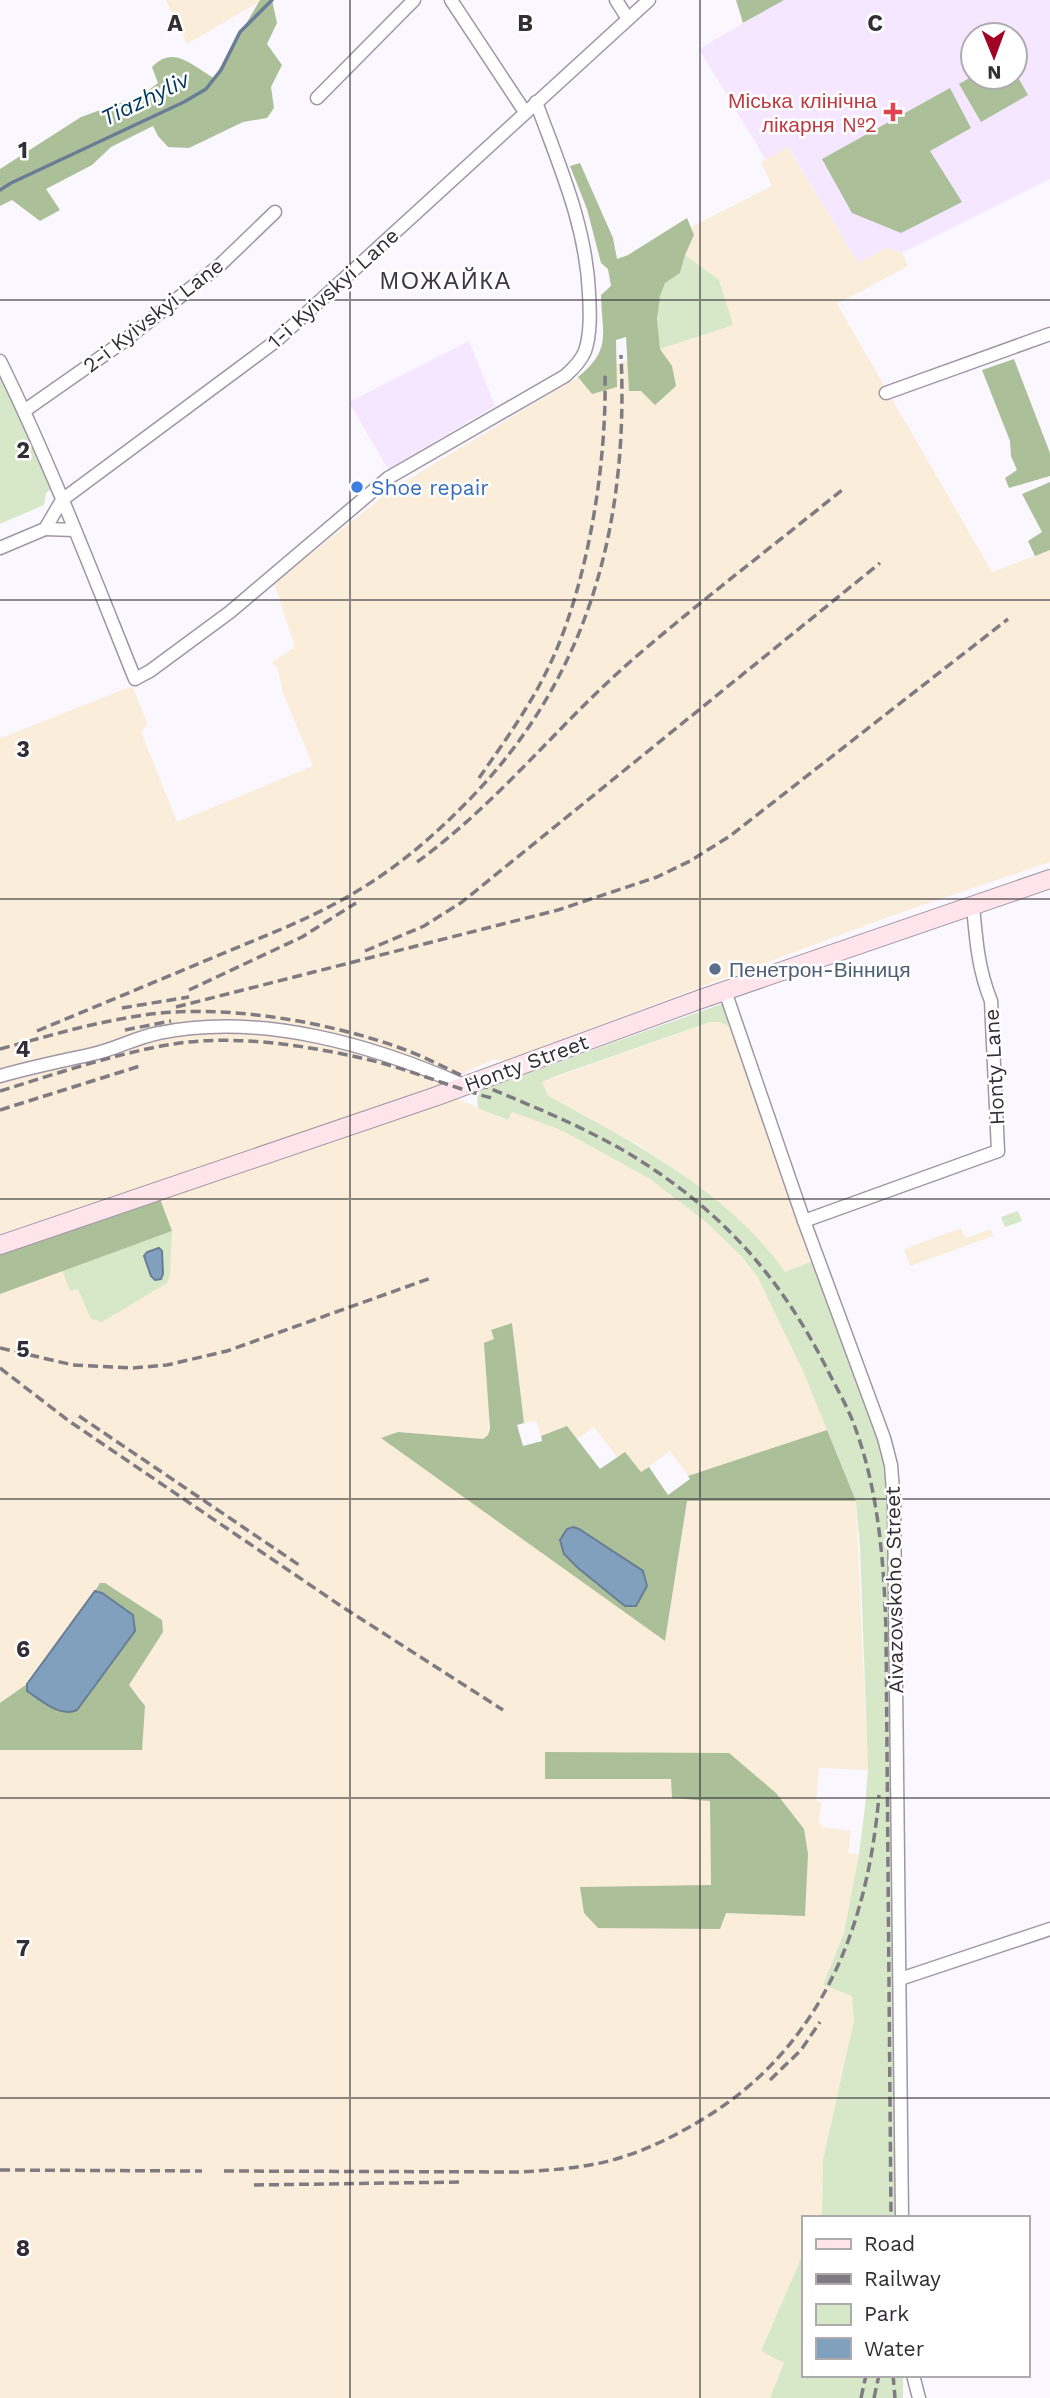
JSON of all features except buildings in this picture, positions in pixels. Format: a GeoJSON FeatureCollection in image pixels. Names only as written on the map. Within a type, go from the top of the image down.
{"type":"FeatureCollection","features":[{"type":"Feature","properties":{"kind":"street"},"geometry":{"type":"LineString","coordinates":[[317,98],[414,0]]}},
{"type":"Feature","properties":{"kind":"street"},"geometry":{"type":"LineString","coordinates":[[451,0],[526,112]]}},
{"type":"Feature","properties":{"kind":"street"},"geometry":{"type":"LineString","coordinates":[[616,0],[628,19]]}},
{"type":"Feature","properties":{"kind":"street","name":"1-i Kyivskyi Lane"},"geometry":{"type":"LineString","coordinates":[[45,529],[62,500],[276,341],[649,0]]}},
{"type":"Feature","properties":{"kind":"street"},"geometry":{"type":"LineString","coordinates":[[0,361],[75,530],[135,679],[150,671],[230,612],[388,478],[565,376],[575,367],[584,353],[588,335],[590,311],[587,265],[578,218],[536,102]]}},
{"type":"Feature","properties":{"kind":"street","name":"2-i Kyivskyi Lane"},"geometry":{"type":"LineString","coordinates":[[24,411],[124,341],[220,265],[275,212]]}},
{"type":"Feature","properties":{"kind":"street"},"geometry":{"type":"LineString","coordinates":[[886,393],[1050,334]]}},
{"type":"Feature","properties":{"kind":"street"},"geometry":{"type":"LineString","coordinates":[[0,548],[45,529],[75,530]]}},
{"type":"Feature","properties":{"kind":"street","name":"Honty Street"},"geometry":{"type":"LineString","coordinates":[[0,1245],[465,1086],[725,991],[1050,879]]}},
{"type":"Feature","properties":{"kind":"street","name":"Honty Lane"},"geometry":{"type":"LineString","coordinates":[[804,1221],[998,1151],[991,1001],[976,949],[973,906]]}},
{"type":"Feature","properties":{"kind":"street","name":"Aivazovskoho Street"},"geometry":{"type":"LineString","coordinates":[[725,991],[804,1221],[884,1438],[891,1465],[894,1504],[902,2216]]}},
{"type":"Feature","properties":{"kind":"street"},"geometry":{"type":"LineString","coordinates":[[0,1076],[40,1064],[95,1054],[159,1033],[237,1027],[277,1028],[376,1052],[465,1086]]}},
{"type":"Feature","properties":{"kind":"street"},"geometry":{"type":"LineString","coordinates":[[900,1979],[1050,1928]]}},
{"type":"Feature","properties":{"kind":"street"},"geometry":{"type":"LineString","coordinates":[[914,2377],[919,2398]]}},
{"type":"Feature","properties":{"kind":"shaded area"},"geometry":{"type":"Polygon","coordinates":[[[166,0],[262,0],[187,44],[166,0]]]}},
{"type":"Feature","properties":{"kind":"shaded area","name":"Міська клінічна лікарня №2"},"geometry":{"type":"Polygon","coordinates":[[[761,0],[1050,0],[1050,179],[902,253],[886,248],[858,263],[789,148],[766,160],[699,49],[763,12],[761,0]]]}},
{"type":"Feature","properties":{"kind":"shaded area"},"geometry":{"type":"Polygon","coordinates":[[[788,147],[858,263],[886,248],[902,253],[908,266],[837,304],[992,572],[1050,550],[1050,862],[899,913],[506,1060],[492,1060],[442,1083],[433,1090],[0,1234],[0,736],[1,738],[132,686],[148,724],[141,732],[177,822],[313,766],[283,693],[278,669],[272,662],[295,647],[274,583],[391,490],[578,377],[732,325],[719,280],[685,255],[694,235],[691,227],[772,186],[761,162],[788,147]]]}},
{"type":"Feature","properties":{"kind":"shaded area"},"geometry":{"type":"Polygon","coordinates":[[[469,341],[495,406],[388,469],[349,402],[469,341]]]}},
{"type":"Feature","properties":{"kind":"shaded area"},"geometry":{"type":"Polygon","coordinates":[[[710,1022],[719,1022],[733,1028],[810,1262],[785,1272],[765,1246],[740,1222],[678,1171],[642,1147],[548,1096],[542,1082],[710,1022]]]}},
{"type":"Feature","properties":{"kind":"shaded area"},"geometry":{"type":"Polygon","coordinates":[[[444,1093],[507,1120],[511,1111],[561,1130],[650,1179],[706,1222],[743,1258],[757,1276],[803,1371],[827,1430],[688,1476],[670,1451],[641,1472],[625,1453],[617,1457],[594,1427],[577,1439],[567,1426],[541,1436],[536,1420],[524,1423],[512,1323],[491,1331],[494,1339],[488,1435],[483,1439],[398,1432],[382,1438],[665,1640],[687,1501],[856,1501],[868,1770],[819,1768],[816,1801],[821,1802],[819,1822],[822,1827],[851,1831],[848,1853],[859,1854],[844,1933],[823,1985],[852,1996],[854,2020],[823,2160],[822,2212],[820,2216],[802,2216],[802,2256],[761,2351],[784,2363],[770,2398],[0,2398],[0,1750],[142,1750],[143,1701],[129,1686],[162,1620],[105,1583],[100,1583],[27,1684],[0,1703],[0,1245],[444,1093]]]}},
{"type":"Feature","properties":{"kind":"shaded area"},"geometry":{"type":"Polygon","coordinates":[[[961,1228],[965,1238],[991,1229],[993,1236],[910,1266],[904,1249],[961,1228]]]}},
{"type":"Feature","properties":{"kind":"green space"},"geometry":{"type":"Polygon","coordinates":[[[260,0],[272,0],[277,23],[267,44],[282,65],[271,87],[274,108],[267,118],[243,122],[189,148],[168,147],[153,126],[111,147],[92,165],[46,189],[60,210],[40,221],[12,200],[0,206],[0,169],[81,117],[142,95],[158,83],[152,67],[160,60],[168,57],[183,59],[214,78],[260,0]]]}},
{"type":"Feature","properties":{"kind":"green space"},"geometry":{"type":"Polygon","coordinates":[[[736,0],[784,0],[743,23],[736,0]]]}},
{"type":"Feature","properties":{"kind":"green space"},"geometry":{"type":"Polygon","coordinates":[[[950,88],[971,128],[930,151],[962,202],[901,233],[852,213],[822,159],[950,88]]]}},
{"type":"Feature","properties":{"kind":"green space"},"geometry":{"type":"Polygon","coordinates":[[[963,91],[1026,91],[1028,95],[981,122],[963,91]]]}},
{"type":"Feature","properties":{"kind":"green space"},"geometry":{"type":"Polygon","coordinates":[[[580,163],[613,238],[617,259],[628,255],[687,218],[694,235],[680,273],[665,283],[660,296],[657,319],[660,349],[672,366],[676,386],[655,405],[641,391],[629,391],[626,337],[616,340],[617,387],[592,394],[578,377],[589,367],[600,349],[603,340],[601,295],[611,286],[608,269],[601,263],[587,209],[570,166],[580,163]]]}},
{"type":"Feature","properties":{"kind":"green space"},"geometry":{"type":"Polygon","coordinates":[[[685,255],[719,280],[733,325],[660,349],[657,314],[659,296],[666,282],[680,273],[685,255]]]}},
{"type":"Feature","properties":{"kind":"green space"},"geometry":{"type":"Polygon","coordinates":[[[1014,359],[1050,453],[1050,476],[1009,488],[1005,478],[1017,470],[1011,456],[1010,441],[982,370],[1014,359]]]}},
{"type":"Feature","properties":{"kind":"green space"},"geometry":{"type":"Polygon","coordinates":[[[0,366],[52,488],[46,493],[44,505],[0,524],[0,366]]]}},
{"type":"Feature","properties":{"kind":"green space"},"geometry":{"type":"Polygon","coordinates":[[[1050,482],[1050,550],[1035,556],[1028,541],[1042,532],[1022,494],[1050,482]]]}},
{"type":"Feature","properties":{"kind":"green space"},"geometry":{"type":"Polygon","coordinates":[[[724,1003],[733,1028],[719,1022],[710,1022],[542,1082],[548,1096],[645,1150],[708,1193],[762,1243],[785,1272],[818,1259],[891,1465],[902,2216],[820,2216],[823,2160],[854,2020],[852,1996],[823,1985],[844,1933],[859,1854],[868,1770],[856,1501],[803,1371],[757,1276],[743,1258],[706,1222],[650,1179],[561,1130],[512,1112],[508,1120],[478,1108],[477,1097],[481,1090],[724,1003]]]}},
{"type":"Feature","properties":{"kind":"green space"},"geometry":{"type":"Polygon","coordinates":[[[160,1199],[172,1231],[0,1294],[0,1254],[160,1199]]]}},
{"type":"Feature","properties":{"kind":"green space"},"geometry":{"type":"Polygon","coordinates":[[[1018,1211],[1022,1221],[1005,1227],[1001,1217],[1018,1211]]]}},
{"type":"Feature","properties":{"kind":"green space"},"geometry":{"type":"Polygon","coordinates":[[[172,1231],[170,1274],[167,1283],[102,1322],[91,1319],[78,1289],[70,1291],[62,1270],[172,1231]]]}},
{"type":"Feature","properties":{"kind":"green space"},"geometry":{"type":"Polygon","coordinates":[[[512,1323],[524,1423],[517,1425],[523,1446],[542,1441],[541,1436],[567,1426],[600,1469],[625,1452],[641,1472],[649,1467],[668,1495],[690,1479],[688,1476],[827,1430],[856,1501],[687,1501],[665,1641],[381,1438],[398,1432],[483,1439],[488,1435],[490,1429],[484,1343],[494,1339],[491,1330],[512,1323]]]}},
{"type":"Feature","properties":{"kind":"green space"},"geometry":{"type":"Polygon","coordinates":[[[100,1583],[105,1583],[162,1620],[163,1632],[129,1685],[145,1706],[142,1750],[0,1750],[0,1703],[27,1684],[27,1691],[102,1593],[95,1591],[100,1583]]]}},
{"type":"Feature","properties":{"kind":"green space"},"geometry":{"type":"Polygon","coordinates":[[[545,1752],[729,1753],[776,1793],[804,1829],[808,1854],[805,1916],[726,1913],[720,1929],[598,1928],[584,1913],[580,1887],[711,1885],[710,1801],[672,1798],[671,1779],[545,1779],[545,1752]]]}},
{"type":"Feature","properties":{"kind":"green space"},"geometry":{"type":"Polygon","coordinates":[[[802,2256],[802,2377],[903,2377],[903,2398],[770,2398],[784,2363],[761,2351],[802,2256]]]}},
{"type":"Feature","properties":{"kind":"water"},"geometry":{"type":"Polygon","coordinates":[[[159,1248],[162,1251],[163,1274],[161,1279],[155,1280],[144,1256],[147,1252],[159,1248]]]}},
{"type":"Feature","properties":{"kind":"water"},"geometry":{"type":"Polygon","coordinates":[[[573,1527],[643,1571],[647,1586],[636,1606],[625,1606],[564,1554],[560,1540],[567,1529],[573,1527]]]}},
{"type":"Feature","properties":{"kind":"water"},"geometry":{"type":"Polygon","coordinates":[[[95,1591],[133,1615],[135,1631],[77,1710],[57,1710],[27,1691],[27,1684],[95,1591]]]}},
{"type":"Feature","properties":{"kind":"waterway","name":"Tiazhyliv"},"geometry":{"type":"LineString","coordinates":[[0,190],[206,89],[221,70],[240,32],[272,0]]}},
{"type":"Feature","properties":{"kind":"railway"},"geometry":{"type":"LineString","coordinates":[[37,1031],[284,928],[360,890],[403,860],[445,824],[508,755],[543,705],[571,652],[592,597],[608,539],[617,479],[622,418],[621,355]]}},
{"type":"Feature","properties":{"kind":"railway"},"geometry":{"type":"LineString","coordinates":[[479,778],[518,721],[544,676],[565,628],[576,593],[586,557],[599,481],[605,373]]}},
{"type":"Feature","properties":{"kind":"railway"},"geometry":{"type":"LineString","coordinates":[[417,862],[473,816],[631,661],[842,490]]}},
{"type":"Feature","properties":{"kind":"railway"},"geometry":{"type":"LineString","coordinates":[[365,951],[424,926],[462,902],[880,563]]}},
{"type":"Feature","properties":{"kind":"railway"},"geometry":{"type":"LineString","coordinates":[[176,1007],[558,910],[657,877],[690,861],[730,836],[1008,619]]}},
{"type":"Feature","properties":{"kind":"railway"},"geometry":{"type":"LineString","coordinates":[[189,990],[302,937],[356,903]]}},
{"type":"Feature","properties":{"kind":"railway"},"geometry":{"type":"LineString","coordinates":[[122,1008],[189,997]]}},
{"type":"Feature","properties":{"kind":"railway"},"geometry":{"type":"LineString","coordinates":[[0,1049],[120,1019],[170,1012],[240,1013],[312,1024],[381,1041],[551,1114],[631,1155],[679,1187],[705,1209],[730,1232],[773,1282],[810,1338],[850,1414],[864,1454],[879,1529],[886,1631],[891,2216]]}},
{"type":"Feature","properties":{"kind":"railway"},"geometry":{"type":"LineString","coordinates":[[125,1030],[171,1021]]}},
{"type":"Feature","properties":{"kind":"railway"},"geometry":{"type":"LineString","coordinates":[[0,1091],[134,1052],[180,1043],[227,1040],[300,1046],[347,1055],[385,1064],[492,1098]]}},
{"type":"Feature","properties":{"kind":"railway"},"geometry":{"type":"LineString","coordinates":[[0,1110],[140,1066]]}},
{"type":"Feature","properties":{"kind":"railway"},"geometry":{"type":"LineString","coordinates":[[0,1348],[73,1365],[132,1368],[167,1365],[227,1351],[431,1278]]}},
{"type":"Feature","properties":{"kind":"railway"},"geometry":{"type":"LineString","coordinates":[[0,1368],[69,1421],[341,1606],[503,1710]]}},
{"type":"Feature","properties":{"kind":"railway"},"geometry":{"type":"LineString","coordinates":[[79,1416],[302,1567]]}},
{"type":"Feature","properties":{"kind":"railway"},"geometry":{"type":"LineString","coordinates":[[224,2171],[521,2172],[557,2169],[592,2165],[627,2155],[661,2142],[703,2119],[744,2090],[779,2057],[808,2020],[831,1980],[850,1937],[863,1891],[873,1844],[879,1795]]}},
{"type":"Feature","properties":{"kind":"railway"},"geometry":{"type":"LineString","coordinates":[[770,2080],[801,2050],[820,2022]]}},
{"type":"Feature","properties":{"kind":"railway"},"geometry":{"type":"LineString","coordinates":[[0,2170],[202,2171]]}},
{"type":"Feature","properties":{"kind":"railway"},"geometry":{"type":"LineString","coordinates":[[254,2185],[460,2182]]}},
{"type":"Feature","properties":{"kind":"railway"},"geometry":{"type":"LineString","coordinates":[[861,2398],[866,2377]]}},
{"type":"Feature","properties":{"kind":"railway"},"geometry":{"type":"LineString","coordinates":[[874,2398],[879,2377]]}},
{"type":"Feature","properties":{"kind":"railway"},"geometry":{"type":"LineString","coordinates":[[893,2377],[895,2398]]}},
{"type":"Feature","properties":{"kind":"place","name":"Міська клінічна лікарня №2"},"geometry":{"type":"Point","coordinates":[893,112]}},
{"type":"Feature","properties":{"kind":"place","name":"Shoe repair"},"geometry":{"type":"Point","coordinates":[357,487]}},
{"type":"Feature","properties":{"kind":"place","name":"Пенетрон-Вінниця"},"geometry":{"type":"Point","coordinates":[715,969]}},
{"type":"Feature","properties":{"kind":"district","name":"МОЖАЙКА"},"geometry":{"type":"Point","coordinates":[446,281]}}]}
